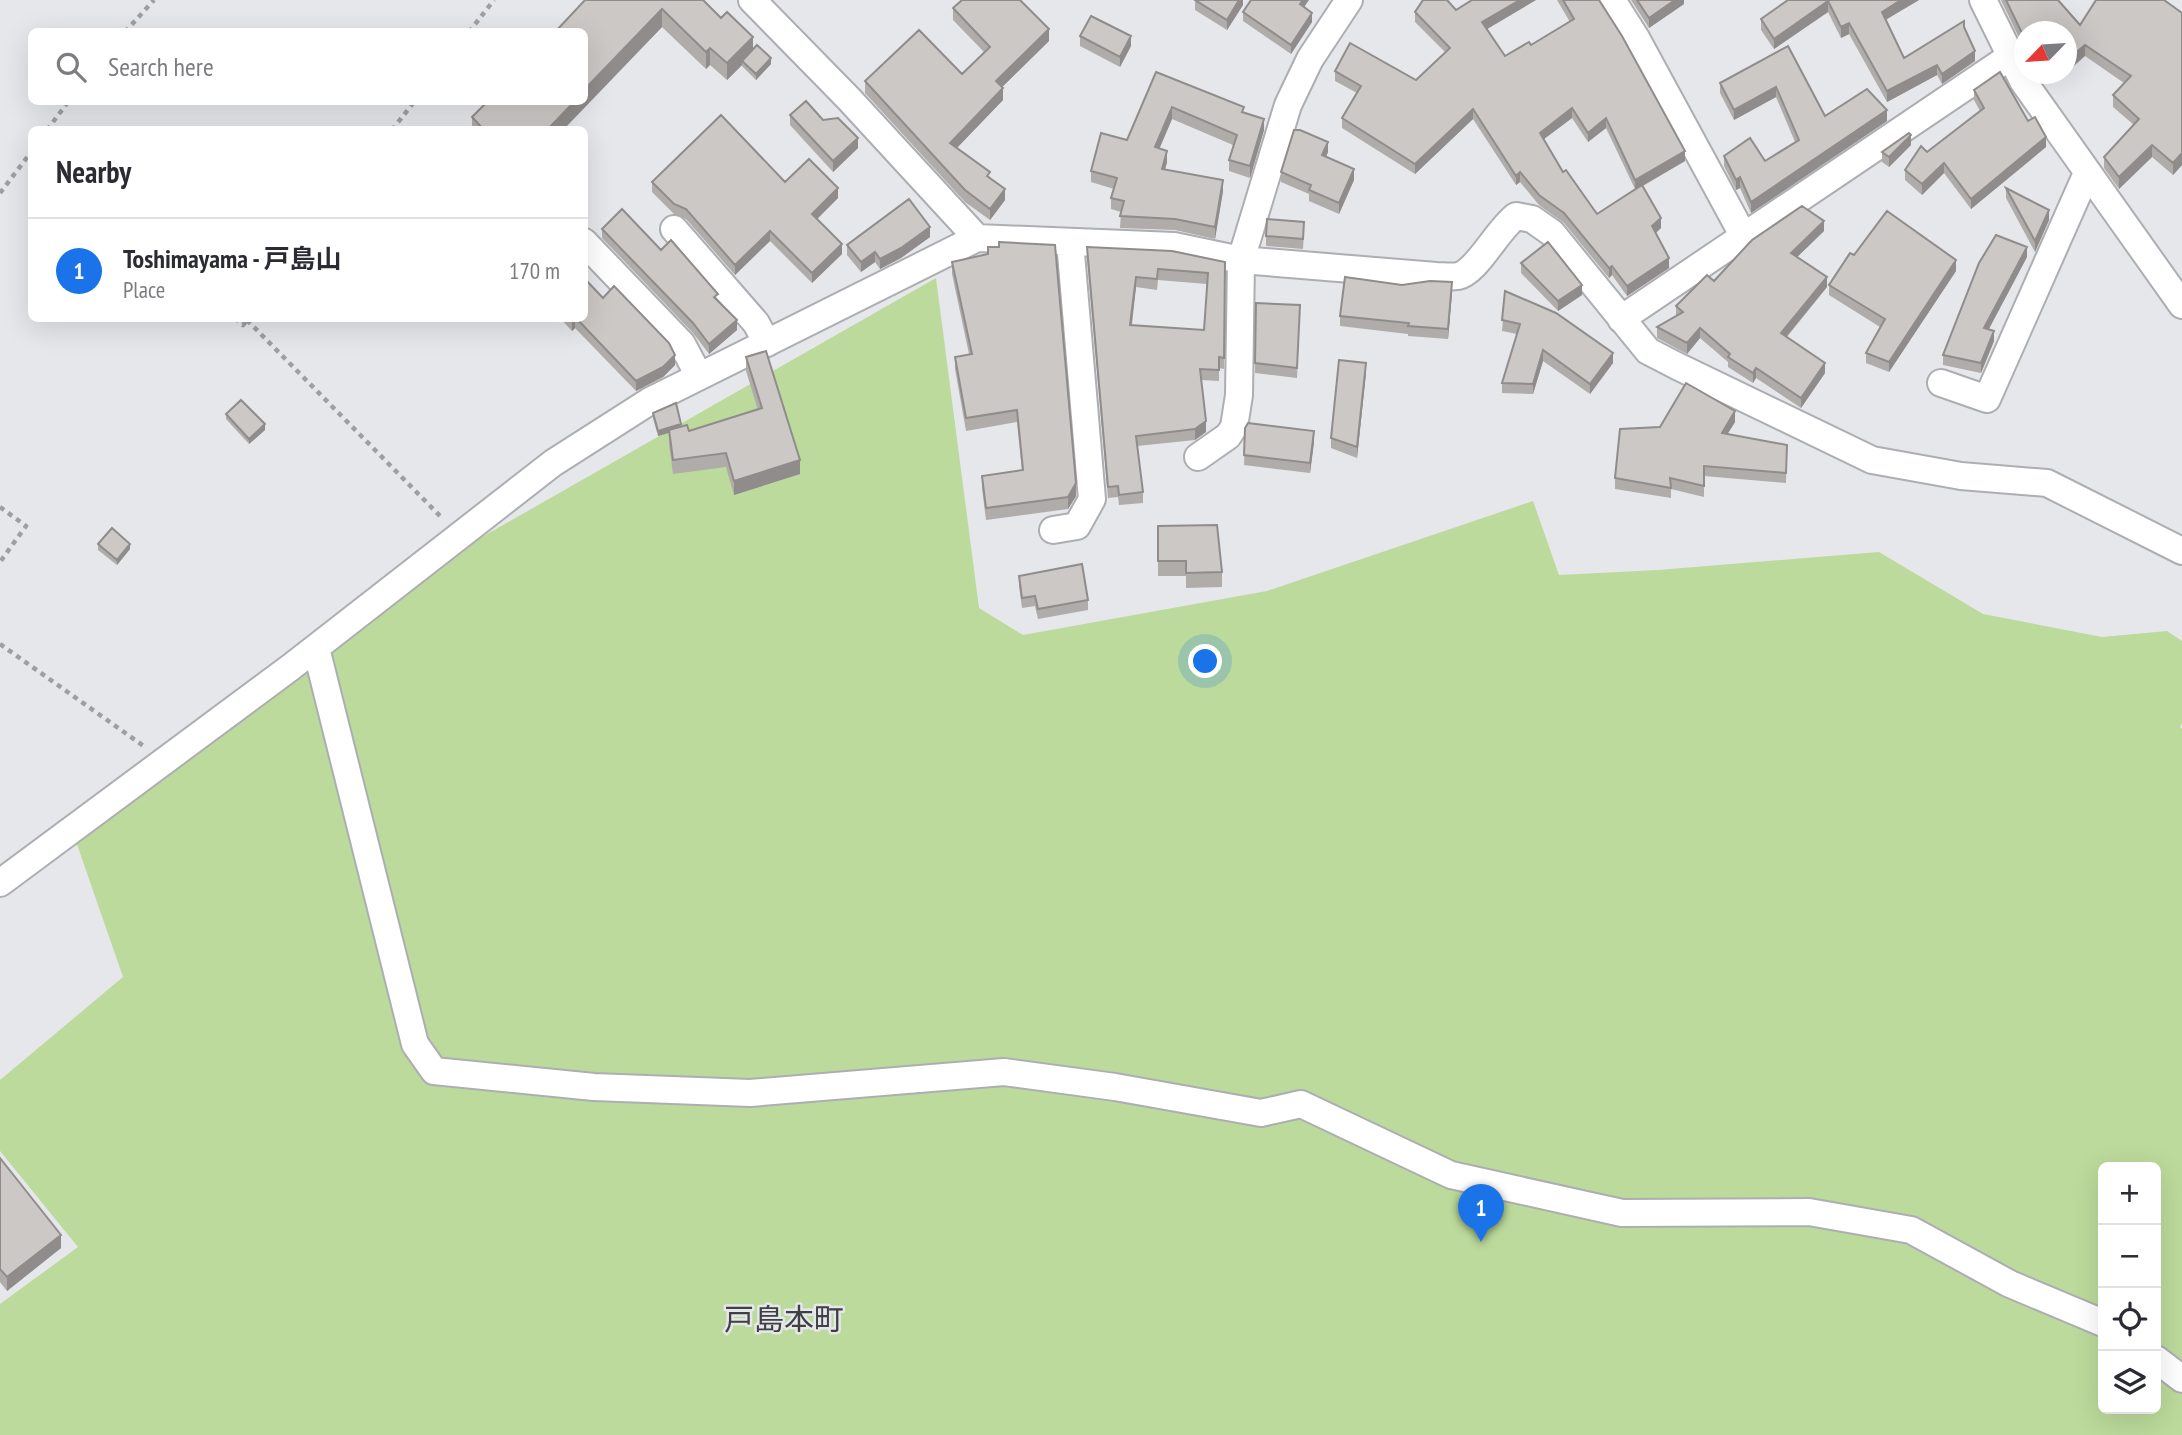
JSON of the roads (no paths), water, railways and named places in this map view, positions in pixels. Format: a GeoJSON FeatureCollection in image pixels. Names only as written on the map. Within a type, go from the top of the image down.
{"type":"FeatureCollection","features":[{"type":"Feature","properties":{"kind":"street"},"geometry":{"type":"LineString","coordinates":[[752,0],[849,99],[977,238]]}},
{"type":"Feature","properties":{"kind":"street"},"geometry":{"type":"LineString","coordinates":[[1198,457],[1228,436],[1237,417],[1241,260],[1288,105],[1310,58],[1349,0]]}},
{"type":"Feature","properties":{"kind":"street"},"geometry":{"type":"LineString","coordinates":[[1612,0],[1636,38],[1743,235]]}},
{"type":"Feature","properties":{"kind":"street"},"geometry":{"type":"LineString","coordinates":[[1983,0],[2023,81],[2182,304]]}},
{"type":"Feature","properties":{"kind":"street"},"geometry":{"type":"LineString","coordinates":[[1621,319],[2011,56]]}},
{"type":"Feature","properties":{"kind":"street"},"geometry":{"type":"LineString","coordinates":[[1941,383],[1987,399],[2087,173]]}},
{"type":"Feature","properties":{"kind":"street"},"geometry":{"type":"LineString","coordinates":[[0,883],[316,648],[553,463],[650,401],[977,238],[1174,246],[1241,260],[1460,276],[1473,268],[1504,225],[1516,216],[1532,219],[1552,233],[1648,351],[1872,460],[1961,476],[2047,483],[2182,551]]}},
{"type":"Feature","properties":{"kind":"street"},"geometry":{"type":"LineString","coordinates":[[674,229],[756,323],[767,343]]}},
{"type":"Feature","properties":{"kind":"street"},"geometry":{"type":"LineString","coordinates":[[1053,530],[1077,526],[1092,499],[1070,242]]}},
{"type":"Feature","properties":{"kind":"street"},"geometry":{"type":"LineString","coordinates":[[588,246],[682,344],[699,376]]}},
{"type":"Feature","properties":{"kind":"street"},"geometry":{"type":"LineString","coordinates":[[316,648],[415,1044],[434,1071],[594,1087],[750,1093],[1004,1072],[1115,1087],[1261,1113],[1301,1104],[1451,1175],[1622,1213],[1809,1212],[1911,1230],[2010,1284],[2098,1321]]}},
{"type":"Feature","properties":{"kind":"street"},"geometry":{"type":"LineString","coordinates":[[2161,1363],[2182,1379]]}},
{"type":"Feature","properties":{"kind":"place","name":"Toshimayama - 戸島山"},"geometry":{"type":"Point","coordinates":[1481,1242]}},
{"type":"Feature","properties":{"kind":"district","name":"戸島本町"},"geometry":{"type":"Point","coordinates":[784,1318]}}]}
